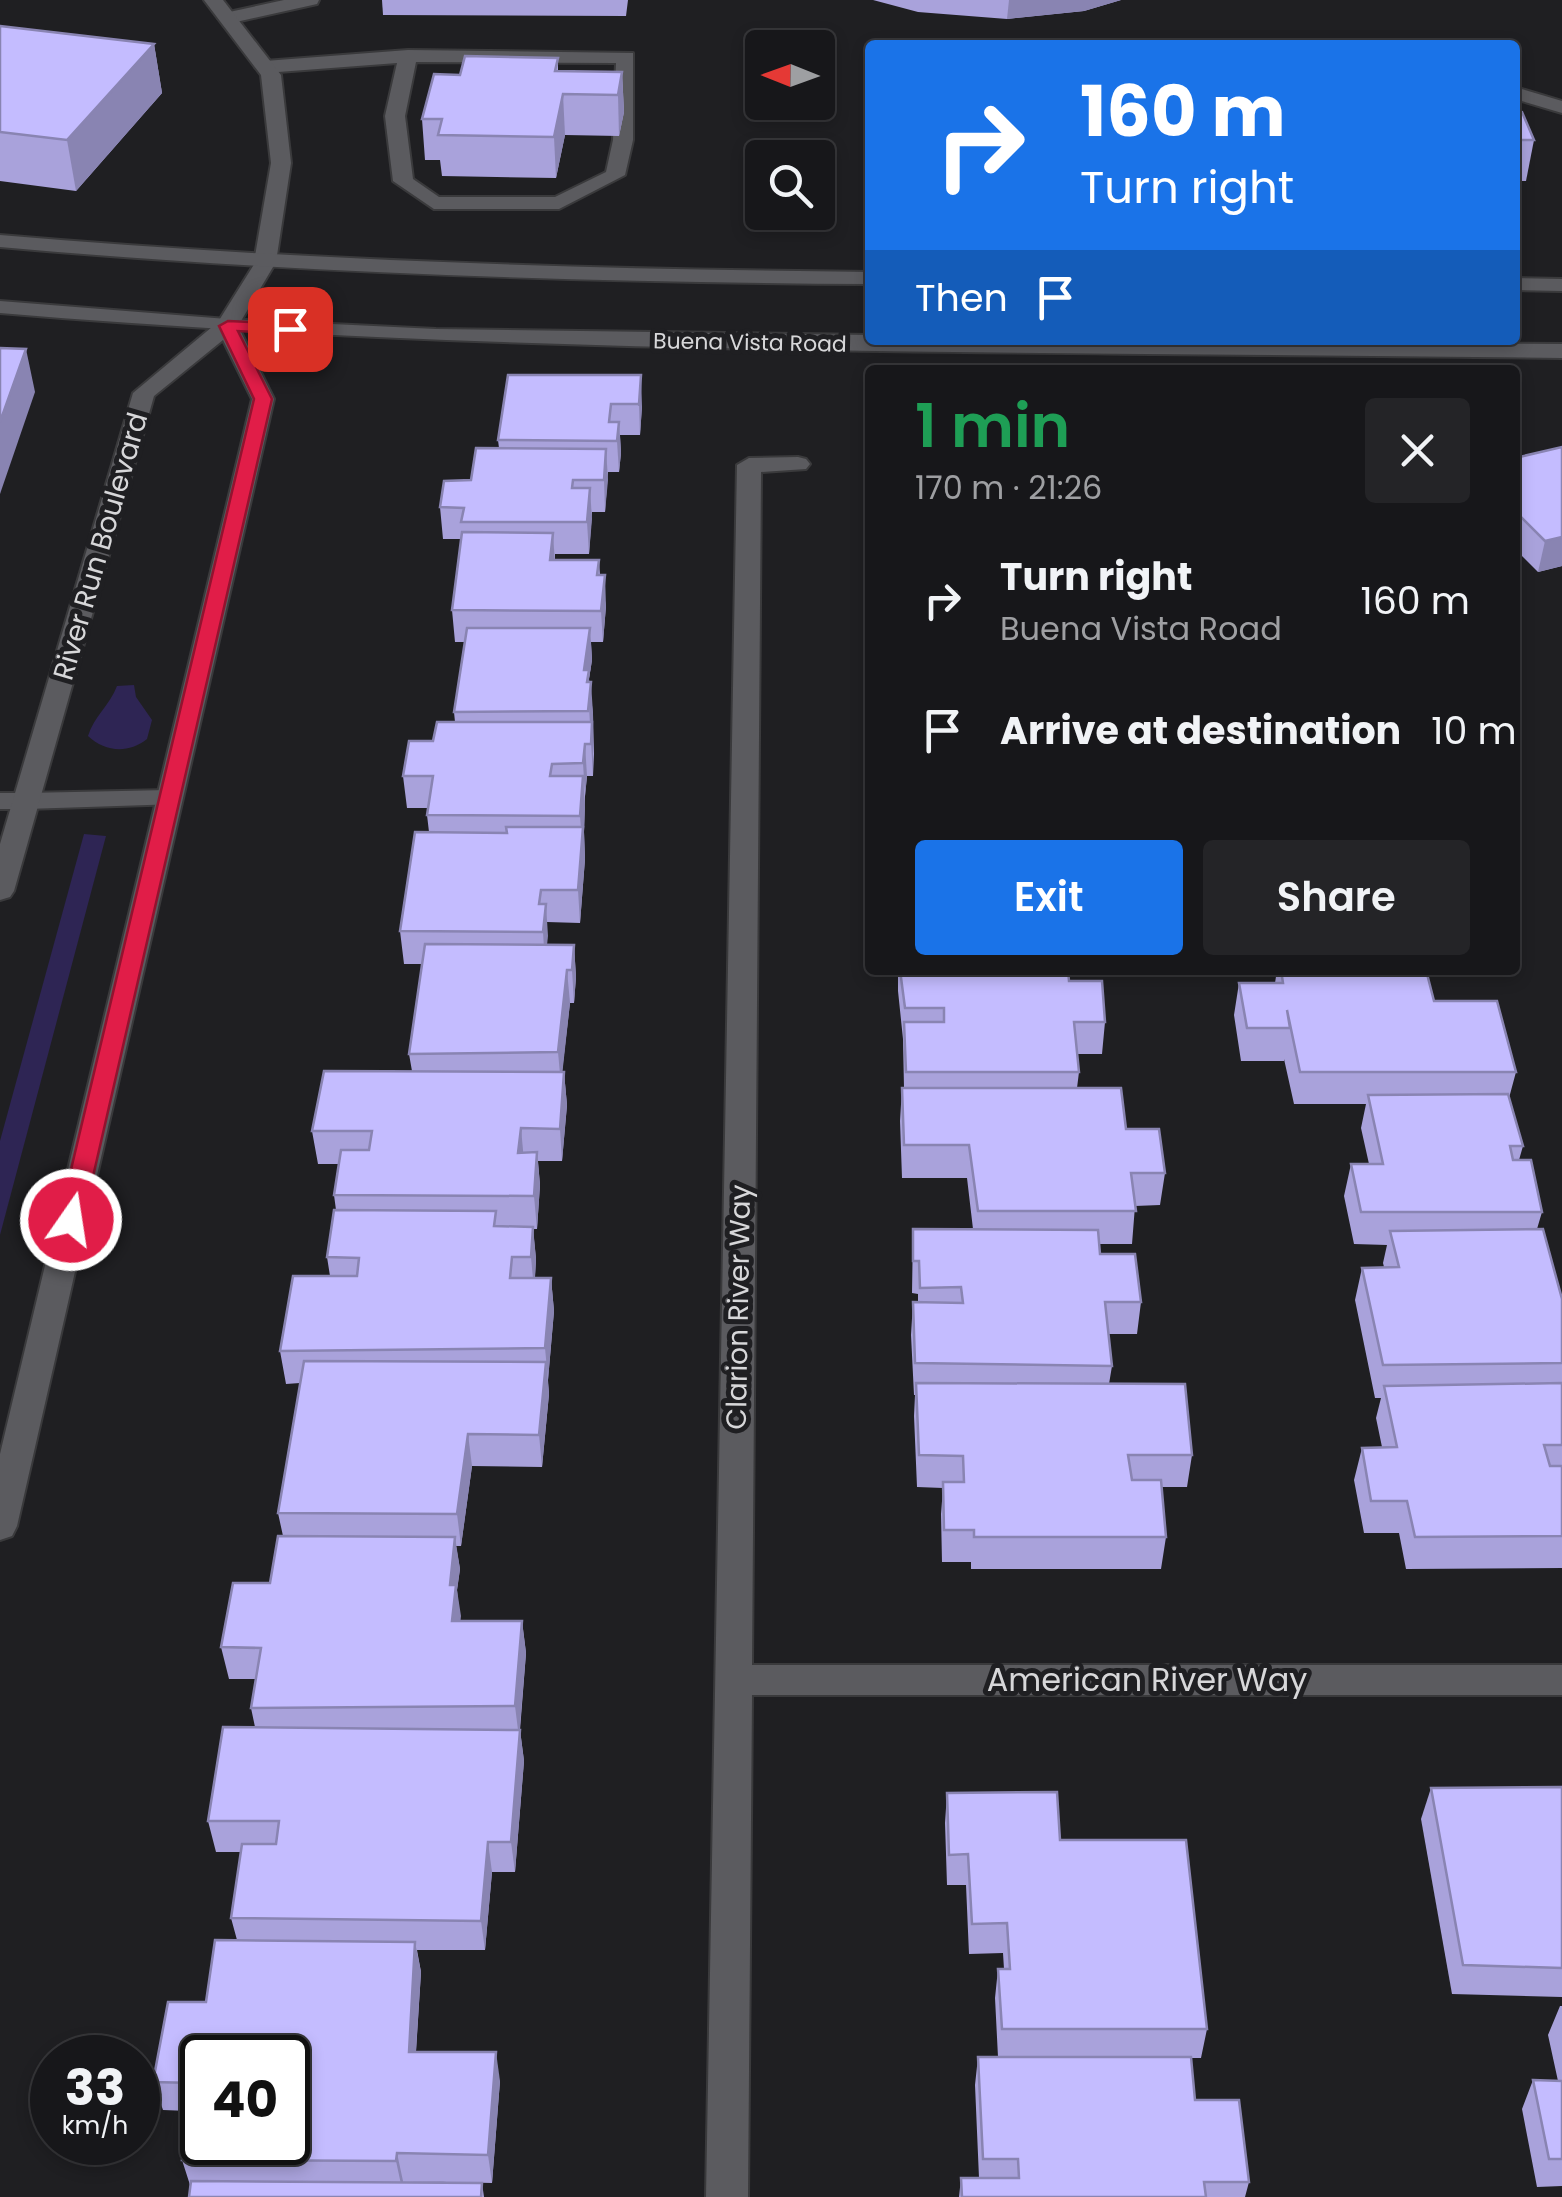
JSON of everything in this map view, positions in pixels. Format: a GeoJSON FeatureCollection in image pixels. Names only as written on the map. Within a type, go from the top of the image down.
{"type":"FeatureCollection","features":[{"type":"Feature","properties":{"kind":"street"},"geometry":{"type":"LineString","coordinates":[[213,0],[271,75],[281,163],[265,262]]}},
{"type":"Feature","properties":{"kind":"street"},"geometry":{"type":"LineString","coordinates":[[227,18],[310,0]]}},
{"type":"Feature","properties":{"kind":"street"},"geometry":{"type":"LineString","coordinates":[[265,67],[408,56],[626,57],[624,140],[615,175],[559,203],[434,203],[403,181],[395,116],[408,56]]}},
{"type":"Feature","properties":{"kind":"street"},"geometry":{"type":"LineString","coordinates":[[1520,95],[1562,106]]}},
{"type":"Feature","properties":{"kind":"street"},"geometry":{"type":"LineString","coordinates":[[0,241],[265,262],[462,272],[865,278]]}},
{"type":"Feature","properties":{"kind":"street","name":"River Run Boulevard"},"geometry":{"type":"LineString","coordinates":[[0,891],[13,801],[144,393],[228,326],[265,262]]}},
{"type":"Feature","properties":{"kind":"street"},"geometry":{"type":"LineString","coordinates":[[1520,284],[1562,285]]}},
{"type":"Feature","properties":{"kind":"street","name":"Buena Vista Road"},"geometry":{"type":"LineString","coordinates":[[0,307],[228,326],[674,342],[865,344]]}},
{"type":"Feature","properties":{"kind":"street"},"geometry":{"type":"LineString","coordinates":[[0,1526],[263,399],[228,326]]}},
{"type":"Feature","properties":{"kind":"street","name":"Buena Vista Road"},"geometry":{"type":"LineString","coordinates":[[970,345],[1562,351]]}},
{"type":"Feature","properties":{"kind":"street","name":"Clarion River Way"},"geometry":{"type":"LineString","coordinates":[[727,2197],[749,465],[798,464]]}},
{"type":"Feature","properties":{"kind":"street"},"geometry":{"type":"LineString","coordinates":[[13,801],[170,798]]}},
{"type":"Feature","properties":{"kind":"street","name":"American River Way"},"geometry":{"type":"LineString","coordinates":[[733,1680],[1562,1680]]}},
{"type":"Feature","properties":{"kind":"shaded area"},"geometry":{"type":"Polygon","coordinates":[[[134,685],[136,697],[152,720],[147,739],[124,749],[109,748],[88,736],[117,686],[134,685]]]}},
{"type":"Feature","properties":{"kind":"shaded area"},"geometry":{"type":"Polygon","coordinates":[[[84,834],[106,836],[0,1235],[0,1141],[84,834]]]}},
{"type":"Feature","properties":{"kind":"building"},"geometry":{"type":"Polygon","coordinates":[[[0,26],[154,44],[67,140],[0,132],[0,26]]]}},
{"type":"Feature","properties":{"kind":"building"},"geometry":{"type":"Polygon","coordinates":[[[465,56],[558,58],[555,71],[622,72],[618,95],[563,94],[554,137],[438,135],[442,119],[422,119],[434,74],[460,75],[465,56]]]}},
{"type":"Feature","properties":{"kind":"building"},"geometry":{"type":"Polygon","coordinates":[[[1520,111],[1522,112],[1534,140],[1520,140],[1520,111]]]}},
{"type":"Feature","properties":{"kind":"building"},"geometry":{"type":"Polygon","coordinates":[[[0,348],[26,349],[0,422],[0,348]]]}},
{"type":"Feature","properties":{"kind":"building"},"geometry":{"type":"Polygon","coordinates":[[[508,375],[641,375],[639,404],[611,404],[609,422],[619,422],[617,441],[498,440],[508,375]]]}},
{"type":"Feature","properties":{"kind":"building"},"geometry":{"type":"Polygon","coordinates":[[[1562,447],[1562,537],[1545,541],[1520,516],[1520,457],[1562,447]]]}},
{"type":"Feature","properties":{"kind":"building"},"geometry":{"type":"Polygon","coordinates":[[[476,448],[606,449],[604,480],[573,480],[572,488],[590,488],[587,522],[461,522],[464,508],[440,507],[444,481],[471,480],[476,448]]]}},
{"type":"Feature","properties":{"kind":"building"},"geometry":{"type":"Polygon","coordinates":[[[462,532],[553,533],[550,560],[599,560],[597,575],[605,575],[601,611],[452,610],[462,532]]]}},
{"type":"Feature","properties":{"kind":"building"},"geometry":{"type":"Polygon","coordinates":[[[467,628],[590,628],[584,670],[589,670],[587,682],[591,682],[588,711],[454,712],[467,628]]]}},
{"type":"Feature","properties":{"kind":"building"},"geometry":{"type":"Polygon","coordinates":[[[437,722],[592,722],[591,744],[585,744],[583,763],[552,764],[550,776],[583,776],[580,816],[427,815],[433,776],[403,776],[409,741],[433,741],[437,722]]]}},
{"type":"Feature","properties":{"kind":"building"},"geometry":{"type":"Polygon","coordinates":[[[506,827],[583,827],[578,890],[541,890],[539,904],[546,904],[543,932],[400,931],[415,832],[507,833],[506,827]]]}},
{"type":"Feature","properties":{"kind":"building"},"geometry":{"type":"Polygon","coordinates":[[[425,944],[574,945],[572,970],[567,970],[558,1052],[409,1054],[425,944]]]}},
{"type":"Feature","properties":{"kind":"building"},"geometry":{"type":"Polygon","coordinates":[[[901,975],[1068,975],[1069,981],[1102,981],[1105,1022],[1074,1022],[1079,1072],[906,1072],[904,1022],[944,1022],[944,1008],[905,1008],[901,975]]]}},
{"type":"Feature","properties":{"kind":"building"},"geometry":{"type":"Polygon","coordinates":[[[1282,975],[1427,975],[1434,1001],[1497,1001],[1516,1072],[1300,1072],[1287,1010],[1290,1028],[1247,1028],[1239,983],[1283,983],[1282,975]]]}},
{"type":"Feature","properties":{"kind":"building"},"geometry":{"type":"Polygon","coordinates":[[[324,1071],[564,1072],[560,1129],[521,1128],[518,1153],[537,1152],[534,1196],[334,1195],[341,1150],[369,1150],[372,1131],[312,1131],[324,1071]]]}},
{"type":"Feature","properties":{"kind":"building"},"geometry":{"type":"Polygon","coordinates":[[[902,1088],[1121,1088],[1126,1129],[1159,1129],[1165,1173],[1131,1173],[1136,1211],[978,1211],[969,1145],[904,1145],[902,1088]]]}},
{"type":"Feature","properties":{"kind":"building"},"geometry":{"type":"Polygon","coordinates":[[[1508,1094],[1523,1146],[1510,1146],[1513,1160],[1531,1160],[1542,1212],[1361,1212],[1351,1164],[1383,1164],[1368,1095],[1508,1094]]]}},
{"type":"Feature","properties":{"kind":"building"},"geometry":{"type":"Polygon","coordinates":[[[334,1210],[496,1211],[494,1226],[533,1227],[531,1257],[512,1257],[510,1278],[551,1278],[545,1348],[280,1351],[293,1276],[357,1276],[359,1258],[327,1257],[334,1210]]]}},
{"type":"Feature","properties":{"kind":"building"},"geometry":{"type":"Polygon","coordinates":[[[913,1229],[1098,1230],[1100,1254],[1135,1254],[1141,1302],[1105,1302],[1112,1366],[915,1363],[913,1302],[963,1303],[961,1287],[920,1288],[919,1261],[913,1261],[913,1229]]]}},
{"type":"Feature","properties":{"kind":"building"},"geometry":{"type":"Polygon","coordinates":[[[1543,1229],[1562,1299],[1562,1363],[1383,1365],[1362,1268],[1399,1267],[1390,1231],[1543,1229]]]}},
{"type":"Feature","properties":{"kind":"building"},"geometry":{"type":"Polygon","coordinates":[[[304,1361],[546,1362],[539,1435],[468,1434],[457,1514],[278,1513],[304,1361]]]}},
{"type":"Feature","properties":{"kind":"building"},"geometry":{"type":"Polygon","coordinates":[[[916,1383],[1185,1384],[1192,1455],[1128,1455],[1132,1480],[1161,1480],[1166,1537],[974,1537],[974,1530],[944,1530],[943,1482],[964,1482],[963,1456],[919,1455],[916,1383]]]}},
{"type":"Feature","properties":{"kind":"building"},"geometry":{"type":"Polygon","coordinates":[[[1562,1383],[1562,1445],[1544,1445],[1550,1466],[1562,1466],[1562,1536],[1415,1537],[1407,1501],[1371,1501],[1362,1448],[1397,1447],[1384,1386],[1562,1383]]]}},
{"type":"Feature","properties":{"kind":"building"},"geometry":{"type":"Polygon","coordinates":[[[278,1536],[455,1537],[450,1585],[456,1585],[452,1621],[522,1621],[515,1706],[251,1708],[261,1648],[221,1647],[233,1583],[270,1583],[278,1536]]]}},
{"type":"Feature","properties":{"kind":"building"},"geometry":{"type":"Polygon","coordinates":[[[223,1727],[520,1730],[511,1842],[488,1842],[481,1921],[231,1918],[242,1844],[276,1844],[279,1821],[208,1821],[223,1727]]]}},
{"type":"Feature","properties":{"kind":"building"},"geometry":{"type":"Polygon","coordinates":[[[1562,1787],[1562,1968],[1463,1965],[1431,1788],[1562,1787]]]}},
{"type":"Feature","properties":{"kind":"building"},"geometry":{"type":"Polygon","coordinates":[[[1057,1792],[1060,1840],[1186,1840],[1207,2029],[1002,2029],[998,1969],[1010,1969],[1007,1923],[972,1924],[968,1854],[949,1855],[947,1793],[1057,1792]]]}},
{"type":"Feature","properties":{"kind":"building"},"geometry":{"type":"Polygon","coordinates":[[[215,1940],[415,1942],[409,2052],[496,2052],[488,2155],[397,2153],[396,2161],[310,2161],[310,2035],[180,2035],[180,2083],[160,2082],[160,2045],[168,2002],[206,2002],[215,1940]]]}},
{"type":"Feature","properties":{"kind":"building"},"geometry":{"type":"Polygon","coordinates":[[[978,2057],[1191,2057],[1195,2100],[1239,2100],[1249,2182],[1204,2182],[1206,2197],[962,2197],[961,2178],[1019,2178],[1018,2159],[983,2159],[978,2057]]]}},
{"type":"Feature","properties":{"kind":"building"},"geometry":{"type":"Polygon","coordinates":[[[1533,2080],[1562,2081],[1562,2159],[1549,2159],[1533,2080]]]}},
{"type":"Feature","properties":{"kind":"building"},"geometry":{"type":"Polygon","coordinates":[[[191,2181],[482,2183],[481,2197],[189,2197],[191,2181]]]}},
{"type":"Feature","properties":{"kind":"route"},"geometry":{"type":"LineString","coordinates":[[71,1220],[263,399],[228,326],[290,329]]}}]}
